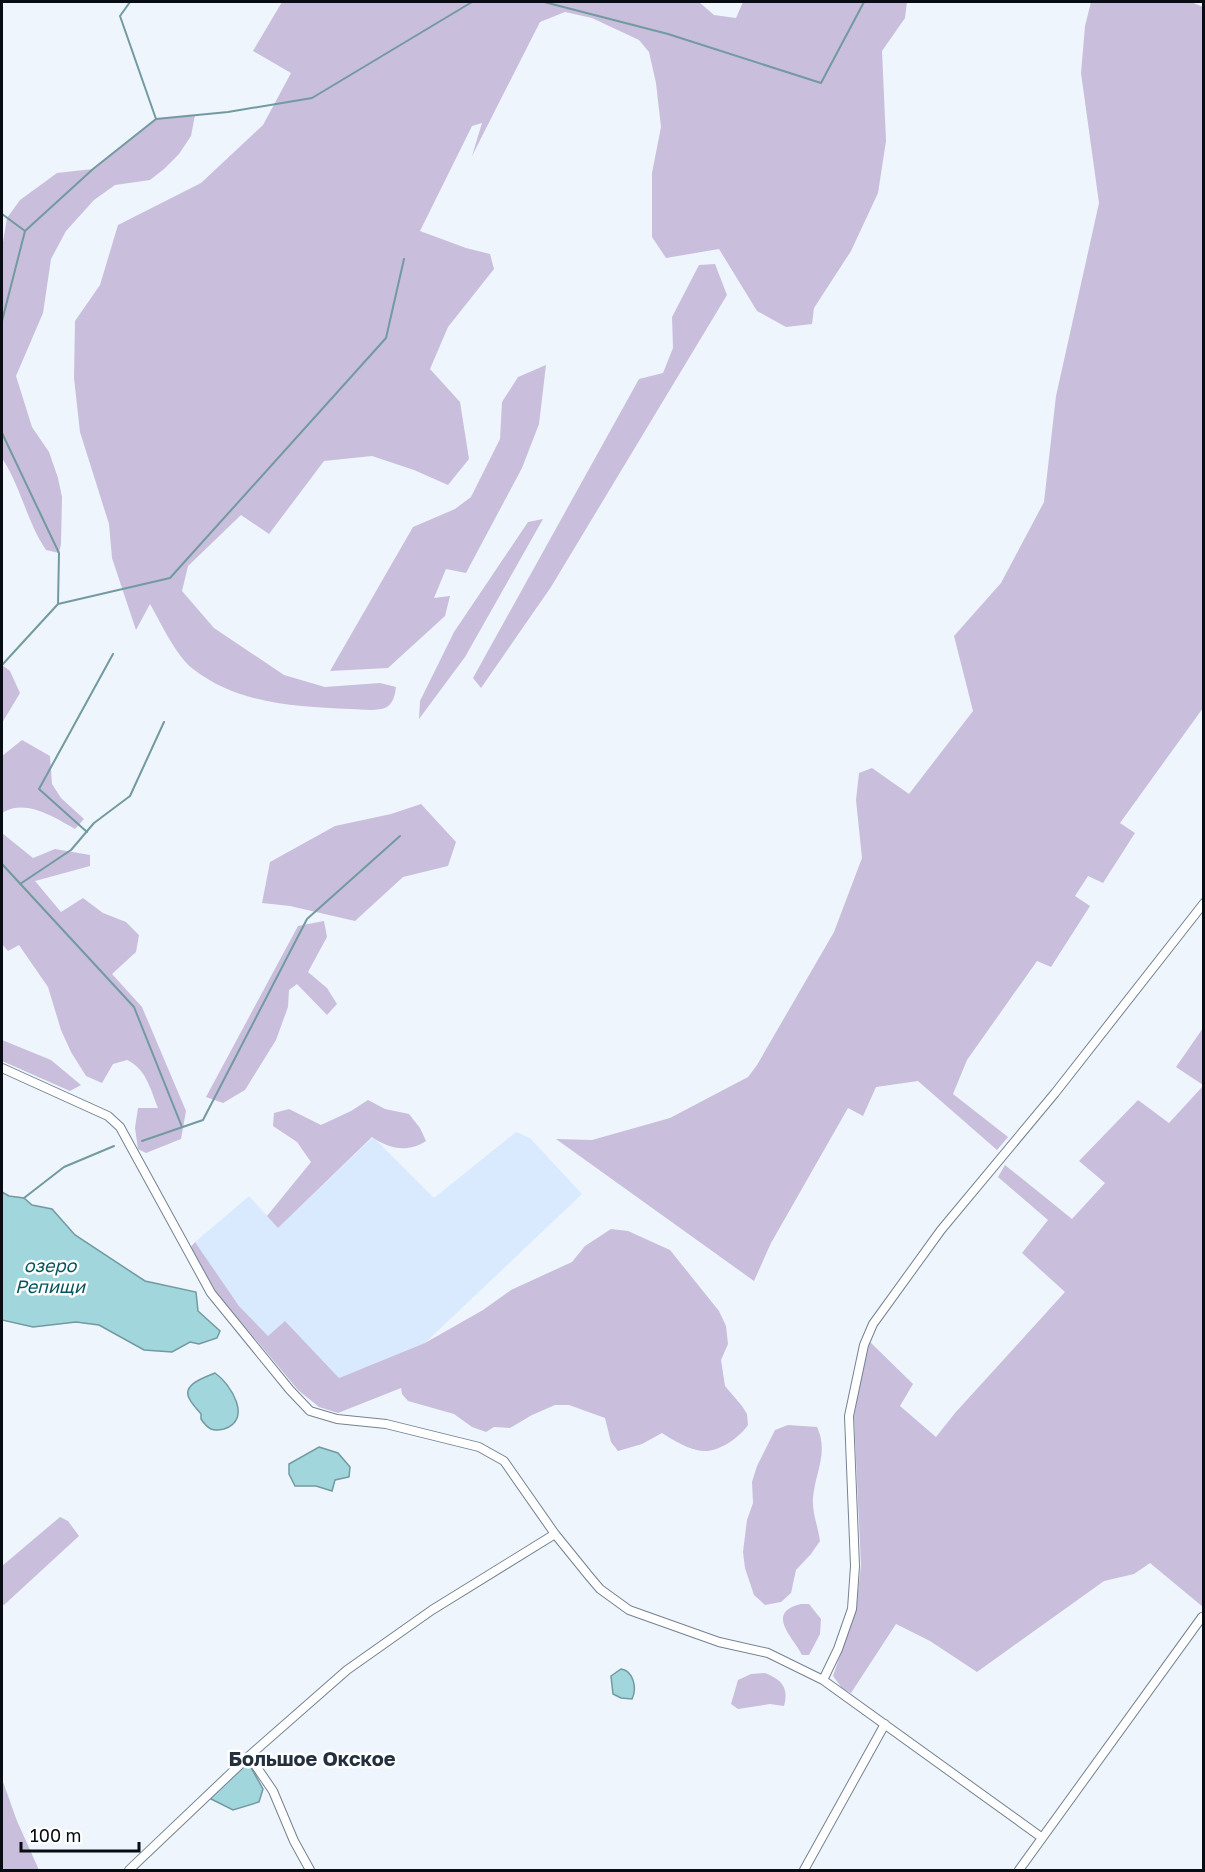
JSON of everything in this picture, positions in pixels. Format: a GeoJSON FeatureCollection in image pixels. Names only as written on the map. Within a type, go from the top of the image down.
{"type":"FeatureCollection","features":[{"type":"Feature","properties":{"kind":"street"},"geometry":{"type":"LineString","coordinates":[[823,1680],[838,1649],[852,1609],[855,1566],[849,1416],[864,1345],[873,1323],[941,1230],[1055,1093],[1203,903]]}},
{"type":"Feature","properties":{"kind":"street"},"geometry":{"type":"LineString","coordinates":[[2,1068],[108,1116],[120,1127],[211,1293],[290,1390],[310,1411],[337,1419],[386,1424],[479,1447],[504,1461],[555,1534],[600,1589],[629,1610],[719,1642],[768,1653],[823,1680],[1041,1837]]}},
{"type":"Feature","properties":{"kind":"street"},"geometry":{"type":"LineString","coordinates":[[129,1870],[249,1756],[347,1670],[432,1610],[555,1534]]}},
{"type":"Feature","properties":{"kind":"street"},"geometry":{"type":"LineString","coordinates":[[1019,1870],[1202,1617]]}},
{"type":"Feature","properties":{"kind":"street"},"geometry":{"type":"LineString","coordinates":[[804,1870],[885,1724]]}},
{"type":"Feature","properties":{"kind":"street"},"geometry":{"type":"LineString","coordinates":[[249,1756],[273,1791],[294,1841],[310,1870]]}},
{"type":"Feature","properties":{"kind":"shaded area"},"geometry":{"type":"Polygon","coordinates":[[[282,2],[699,2],[714,15],[736,18],[743,2],[907,2],[905,18],[882,51],[886,141],[878,193],[851,251],[814,308],[812,324],[786,327],[757,311],[719,249],[666,258],[652,237],[652,173],[661,127],[656,83],[649,52],[639,40],[592,18],[565,12],[540,22],[472,156],[482,123],[472,126],[420,231],[490,254],[494,269],[448,327],[430,369],[460,402],[469,459],[448,485],[414,470],[372,456],[324,461],[269,534],[241,515],[188,566],[182,591],[214,628],[284,675],[325,687],[380,683],[396,687],[391,703],[379,709],[288,705],[248,697],[210,681],[193,669],[169,639],[150,604],[136,630],[112,558],[109,524],[80,432],[74,378],[75,321],[100,285],[118,225],[201,183],[263,125],[291,73],[253,51],[282,2]]]}},
{"type":"Feature","properties":{"kind":"shaded area"},"geometry":{"type":"Polygon","coordinates":[[[1091,2],[1191,2],[1203,7],[1203,708],[1120,823],[1135,833],[1103,883],[1088,876],[1075,896],[1090,906],[1051,967],[1037,961],[967,1060],[953,1094],[1008,1137],[997,1150],[918,1081],[876,1087],[863,1116],[848,1108],[771,1243],[754,1281],[556,1139],[592,1140],[670,1118],[748,1077],[834,932],[862,858],[856,800],[859,773],[872,768],[909,794],[973,711],[954,636],[1001,583],[1044,502],[1056,396],[1099,203],[1081,73],[1085,26],[1091,2]]]}},
{"type":"Feature","properties":{"kind":"shaded area"},"geometry":{"type":"Polygon","coordinates":[[[195,115],[191,136],[179,154],[164,169],[150,180],[115,185],[94,200],[66,231],[51,259],[43,313],[16,376],[32,427],[49,452],[62,497],[59,553],[46,550],[2,458],[2,248],[7,218],[20,200],[57,173],[93,169],[156,119],[195,115]]]}},
{"type":"Feature","properties":{"kind":"shaded area"},"geometry":{"type":"Polygon","coordinates":[[[715,264],[727,295],[551,587],[481,688],[473,678],[639,379],[663,373],[673,348],[672,317],[699,265],[715,264]]]}},
{"type":"Feature","properties":{"kind":"shaded area"},"geometry":{"type":"Polygon","coordinates":[[[546,365],[539,424],[522,468],[466,573],[446,569],[434,598],[450,596],[445,616],[388,668],[330,671],[413,527],[455,509],[471,497],[500,439],[502,402],[518,377],[546,365]]]}},
{"type":"Feature","properties":{"kind":"shaded area"},"geometry":{"type":"Polygon","coordinates":[[[543,519],[465,657],[419,719],[420,701],[454,632],[528,522],[543,519]]]}},
{"type":"Feature","properties":{"kind":"shaded area"},"geometry":{"type":"Polygon","coordinates":[[[2,665],[10,671],[20,693],[2,723],[2,665]]]}},
{"type":"Feature","properties":{"kind":"shaded area"},"geometry":{"type":"Polygon","coordinates":[[[22,740],[50,756],[52,784],[61,798],[84,819],[75,829],[30,808],[20,807],[2,813],[2,756],[22,740]]]}},
{"type":"Feature","properties":{"kind":"shaded area"},"geometry":{"type":"Polygon","coordinates":[[[421,804],[456,842],[448,866],[403,877],[355,921],[290,906],[262,903],[270,862],[335,826],[391,814],[421,804]]]}},
{"type":"Feature","properties":{"kind":"shaded area"},"geometry":{"type":"Polygon","coordinates":[[[2,833],[33,858],[55,849],[90,855],[90,866],[35,881],[61,912],[83,898],[103,913],[126,922],[139,935],[136,952],[112,974],[142,1007],[186,1111],[181,1139],[146,1153],[138,1149],[135,1128],[138,1108],[158,1108],[143,1074],[139,1068],[127,1060],[113,1064],[102,1083],[86,1076],[61,1030],[48,987],[19,945],[8,951],[2,944],[2,833]]]}},
{"type":"Feature","properties":{"kind":"shaded area"},"geometry":{"type":"Polygon","coordinates":[[[324,921],[327,937],[308,972],[327,988],[337,1004],[327,1015],[297,984],[289,990],[288,1007],[276,1040],[245,1090],[223,1103],[206,1097],[298,926],[324,921]]]}},
{"type":"Feature","properties":{"kind":"shaded area"},"geometry":{"type":"Polygon","coordinates":[[[1203,1028],[1204,1085],[1176,1067],[1203,1028]]]}},
{"type":"Feature","properties":{"kind":"shaded area"},"geometry":{"type":"Polygon","coordinates":[[[2,1040],[51,1060],[81,1085],[70,1091],[2,1061],[2,1040]]]}},
{"type":"Feature","properties":{"kind":"shaded area"},"geometry":{"type":"Polygon","coordinates":[[[1203,1086],[1203,1607],[1150,1563],[1134,1574],[1104,1581],[977,1672],[930,1641],[896,1624],[851,1693],[842,1688],[833,1676],[856,1609],[861,1565],[854,1416],[870,1342],[913,1384],[900,1406],[936,1437],[1065,1292],[1022,1253],[1048,1220],[998,1177],[1005,1165],[1072,1219],[1105,1183],[1079,1161],[1138,1100],[1169,1123],[1203,1086]]]}},
{"type":"Feature","properties":{"kind":"shaded area"},"geometry":{"type":"Polygon","coordinates":[[[368,1100],[385,1109],[409,1114],[420,1128],[426,1141],[412,1147],[399,1148],[372,1137],[278,1228],[267,1216],[311,1162],[297,1142],[273,1126],[274,1113],[289,1109],[321,1125],[368,1100]]]}},
{"type":"Feature","properties":{"kind":"shaded area"},"geometry":{"type":"Polygon","coordinates":[[[516,1132],[530,1138],[582,1194],[425,1343],[339,1378],[285,1322],[269,1337],[239,1306],[195,1242],[249,1196],[278,1228],[373,1137],[434,1198],[516,1132]]]}},
{"type":"Feature","properties":{"kind":"shaded area"},"geometry":{"type":"Polygon","coordinates":[[[611,1229],[628,1231],[670,1250],[719,1311],[726,1326],[728,1344],[721,1360],[725,1386],[747,1414],[748,1425],[739,1435],[722,1447],[709,1451],[692,1449],[662,1433],[642,1444],[618,1451],[611,1442],[605,1418],[569,1405],[555,1405],[510,1428],[494,1427],[486,1432],[472,1427],[454,1414],[408,1401],[402,1394],[401,1388],[338,1413],[319,1407],[298,1390],[216,1292],[190,1248],[195,1242],[239,1306],[268,1336],[285,1321],[339,1378],[425,1343],[483,1310],[511,1290],[572,1262],[585,1246],[611,1229]]]}},
{"type":"Feature","properties":{"kind":"shaded area"},"geometry":{"type":"Polygon","coordinates":[[[788,1425],[817,1427],[820,1436],[822,1454],[813,1504],[820,1541],[796,1570],[791,1593],[781,1602],[765,1605],[754,1595],[745,1568],[743,1552],[747,1520],[753,1503],[752,1482],[757,1466],[775,1430],[788,1425]]]}},
{"type":"Feature","properties":{"kind":"shaded area"},"geometry":{"type":"Polygon","coordinates":[[[60,1517],[68,1521],[79,1536],[4,1605],[2,1604],[2,1566],[60,1517]]]}},
{"type":"Feature","properties":{"kind":"shaded area"},"geometry":{"type":"Polygon","coordinates":[[[801,1604],[809,1604],[821,1619],[820,1634],[809,1655],[802,1655],[788,1634],[783,1620],[784,1613],[801,1604]]]}},
{"type":"Feature","properties":{"kind":"shaded area"},"geometry":{"type":"Polygon","coordinates":[[[765,1673],[776,1678],[783,1685],[786,1694],[784,1706],[770,1704],[738,1709],[731,1704],[738,1680],[751,1674],[765,1673]]]}},
{"type":"Feature","properties":{"kind":"shaded area"},"geometry":{"type":"Polygon","coordinates":[[[2,1779],[17,1821],[39,1870],[2,1870],[2,1779]]]}},
{"type":"Feature","properties":{"kind":"water","name":"озеро Репищи"},"geometry":{"type":"Polygon","coordinates":[[[2,1192],[9,1196],[24,1198],[32,1205],[52,1209],[75,1235],[145,1281],[196,1292],[198,1311],[220,1331],[217,1338],[199,1344],[190,1342],[172,1352],[144,1350],[99,1325],[76,1322],[33,1327],[2,1320],[2,1192]]]}},
{"type":"Feature","properties":{"kind":"water"},"geometry":{"type":"Polygon","coordinates":[[[215,1373],[233,1393],[238,1410],[233,1424],[218,1430],[211,1429],[203,1422],[201,1414],[191,1402],[188,1393],[196,1382],[215,1373]]]}},
{"type":"Feature","properties":{"kind":"water"},"geometry":{"type":"Polygon","coordinates":[[[319,1447],[338,1453],[350,1467],[349,1477],[335,1480],[332,1491],[316,1486],[295,1486],[289,1474],[289,1464],[319,1447]]]}},
{"type":"Feature","properties":{"kind":"water"},"geometry":{"type":"Polygon","coordinates":[[[621,1669],[632,1677],[634,1690],[632,1699],[621,1698],[613,1694],[611,1676],[621,1669]]]}},
{"type":"Feature","properties":{"kind":"water"},"geometry":{"type":"Polygon","coordinates":[[[244,1764],[249,1764],[263,1789],[259,1802],[233,1810],[211,1799],[211,1795],[244,1764]]]}},
{"type":"Feature","properties":{"kind":"waterway"},"geometry":{"type":"LineString","coordinates":[[130,2],[120,16],[156,119]]}},
{"type":"Feature","properties":{"kind":"waterway"},"geometry":{"type":"LineString","coordinates":[[25,231],[93,169],[156,119],[228,112],[312,98],[472,2]]}},
{"type":"Feature","properties":{"kind":"waterway"},"geometry":{"type":"LineString","coordinates":[[544,2],[668,34],[821,83],[864,2]]}},
{"type":"Feature","properties":{"kind":"waterway"},"geometry":{"type":"LineString","coordinates":[[2,214],[25,231],[2,321]]}},
{"type":"Feature","properties":{"kind":"waterway"},"geometry":{"type":"LineString","coordinates":[[58,604],[170,578],[386,338],[404,259]]}},
{"type":"Feature","properties":{"kind":"waterway"},"geometry":{"type":"LineString","coordinates":[[2,433],[59,553],[58,604],[2,665]]}},
{"type":"Feature","properties":{"kind":"waterway"},"geometry":{"type":"LineString","coordinates":[[87,832],[39,789],[113,654]]}},
{"type":"Feature","properties":{"kind":"waterway"},"geometry":{"type":"LineString","coordinates":[[20,884],[71,850],[94,823],[130,796],[164,722]]}},
{"type":"Feature","properties":{"kind":"waterway"},"geometry":{"type":"LineString","coordinates":[[142,1141],[203,1120],[307,919],[400,836]]}},
{"type":"Feature","properties":{"kind":"waterway"},"geometry":{"type":"LineString","coordinates":[[2,864],[134,1007],[182,1127]]}},
{"type":"Feature","properties":{"kind":"waterway"},"geometry":{"type":"LineString","coordinates":[[24,1198],[64,1167],[114,1146]]}},
{"type":"Feature","properties":{"kind":"district","name":"Большое Окское"},"geometry":{"type":"Point","coordinates":[312,1759]}}]}
